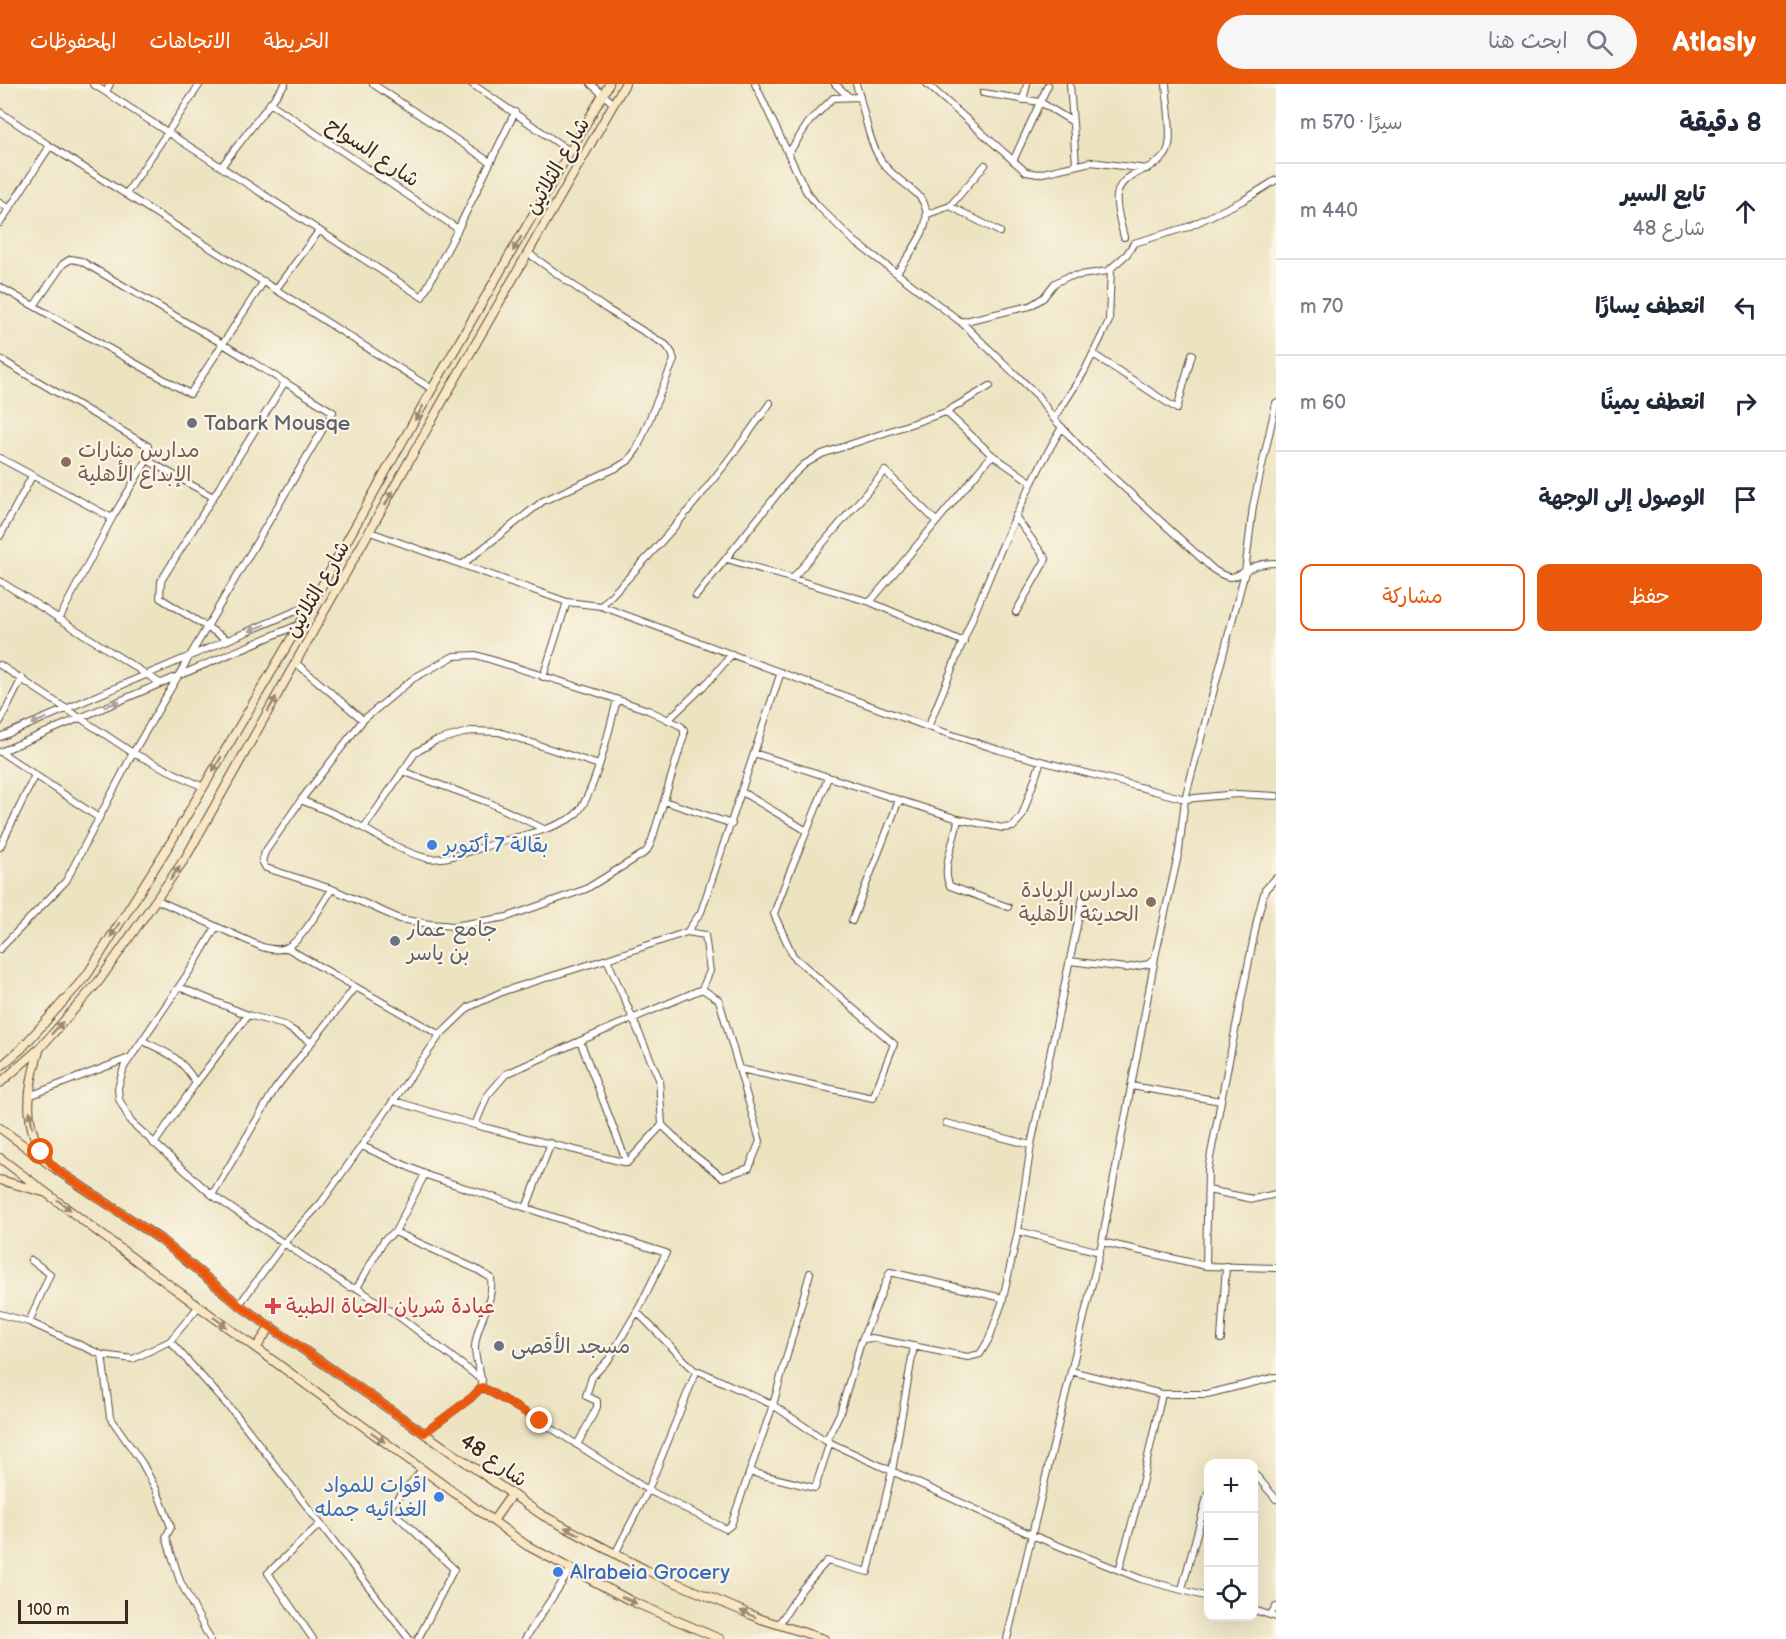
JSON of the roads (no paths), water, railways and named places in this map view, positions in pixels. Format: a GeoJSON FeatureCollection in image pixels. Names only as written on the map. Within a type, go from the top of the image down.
{"type":"FeatureCollection","features":[{"type":"Feature","properties":{"kind":"street"},"geometry":{"type":"LineString","coordinates":[[93,84],[422,297],[458,229],[514,112]]}},
{"type":"Feature","properties":{"kind":"street"},"geometry":{"type":"LineString","coordinates":[[106,92],[110,84]]}},
{"type":"Feature","properties":{"kind":"street"},"geometry":{"type":"LineString","coordinates":[[126,194],[200,84]]}},
{"type":"Feature","properties":{"kind":"street"},"geometry":{"type":"LineString","coordinates":[[221,167],[285,84]]}},
{"type":"Feature","properties":{"kind":"street"},"geometry":{"type":"LineString","coordinates":[[373,84],[490,162]]}},
{"type":"Feature","properties":{"kind":"street"},"geometry":{"type":"LineString","coordinates":[[472,84],[571,152]]}},
{"type":"Feature","properties":{"kind":"street"},"geometry":{"type":"LineString","coordinates":[[591,84],[614,104]]}},
{"type":"Feature","properties":{"kind":"street","name":"شارع الثلاثين"},"geometry":{"type":"LineString","coordinates":[[0,1067],[21,1049],[87,975],[300,624],[432,389],[609,84]]}},
{"type":"Feature","properties":{"kind":"street","name":"شارع الثلاثين"},"geometry":{"type":"LineString","coordinates":[[0,1083],[40,1048],[99,981],[186,857],[445,397],[625,84]]}},
{"type":"Feature","properties":{"kind":"street"},"geometry":{"type":"LineString","coordinates":[[755,84],[806,191],[854,241],[961,322],[1037,395],[1054,419],[1081,448],[1214,570],[1225,577],[1236,578],[1264,564],[1276,563]]}},
{"type":"Feature","properties":{"kind":"street"},"geometry":{"type":"LineString","coordinates":[[835,84],[849,98]]}},
{"type":"Feature","properties":{"kind":"street"},"geometry":{"type":"LineString","coordinates":[[856,84],[879,158],[889,170],[921,197],[928,214],[926,224],[897,273]]}},
{"type":"Feature","properties":{"kind":"street"},"geometry":{"type":"LineString","coordinates":[[927,84],[1026,172],[1034,174],[1076,164],[1096,162],[1147,169]]}},
{"type":"Feature","properties":{"kind":"street"},"geometry":{"type":"LineString","coordinates":[[1023,100],[1027,84]]}},
{"type":"Feature","properties":{"kind":"street"},"geometry":{"type":"LineString","coordinates":[[1070,84],[1076,164]]}},
{"type":"Feature","properties":{"kind":"street"},"geometry":{"type":"LineString","coordinates":[[1124,237],[1116,197],[1118,189],[1128,177],[1160,161],[1169,146],[1166,84]]}},
{"type":"Feature","properties":{"kind":"street"},"geometry":{"type":"LineString","coordinates":[[1013,161],[1048,85]]}},
{"type":"Feature","properties":{"kind":"street"},"geometry":{"type":"LineString","coordinates":[[983,93],[1040,102],[1073,122]]}},
{"type":"Feature","properties":{"kind":"street"},"geometry":{"type":"LineString","coordinates":[[788,154],[820,110],[833,98],[860,97]]}},
{"type":"Feature","properties":{"kind":"street","name":"شارع السواح"},"geometry":{"type":"LineString","coordinates":[[270,103],[458,229]]}},
{"type":"Feature","properties":{"kind":"street"},"geometry":{"type":"LineString","coordinates":[[0,112],[445,397]]}},
{"type":"Feature","properties":{"kind":"street"},"geometry":{"type":"LineString","coordinates":[[0,223],[50,146]]}},
{"type":"Feature","properties":{"kind":"street"},"geometry":{"type":"LineString","coordinates":[[928,214],[950,206],[985,165]]}},
{"type":"Feature","properties":{"kind":"street"},"geometry":{"type":"LineString","coordinates":[[961,322],[1030,306],[1043,298],[1055,284],[1067,277],[1108,271],[1127,254],[1134,243],[1188,227],[1244,200],[1276,180]]}},
{"type":"Feature","properties":{"kind":"street"},"geometry":{"type":"LineString","coordinates":[[0,203],[9,209]]}},
{"type":"Feature","properties":{"kind":"street"},"geometry":{"type":"LineString","coordinates":[[950,206],[1000,232]]}},
{"type":"Feature","properties":{"kind":"street"},"geometry":{"type":"LineString","coordinates":[[276,289],[320,231]]}},
{"type":"Feature","properties":{"kind":"street"},"geometry":{"type":"LineString","coordinates":[[463,564],[543,501],[616,468],[628,460],[637,449],[674,360],[672,352],[666,345],[605,308],[528,253]]}},
{"type":"Feature","properties":{"kind":"street"},"geometry":{"type":"LineString","coordinates":[[0,949],[66,881],[133,753],[333,412],[81,261],[71,259],[63,264],[34,306]]}},
{"type":"Feature","properties":{"kind":"street"},"geometry":{"type":"LineString","coordinates":[[1054,419],[1084,372],[1109,321],[1111,268]]}},
{"type":"Feature","properties":{"kind":"street"},"geometry":{"type":"LineString","coordinates":[[0,287],[190,394],[264,281]]}},
{"type":"Feature","properties":{"kind":"street"},"geometry":{"type":"LineString","coordinates":[[1093,354],[1177,409],[1192,354]]}},
{"type":"Feature","properties":{"kind":"street"},"geometry":{"type":"LineString","coordinates":[[0,359],[148,446],[147,460],[112,518],[59,619]]}},
{"type":"Feature","properties":{"kind":"street"},"geometry":{"type":"LineString","coordinates":[[228,640],[160,598],[161,581],[285,382]]}},
{"type":"Feature","properties":{"kind":"street"},"geometry":{"type":"LineString","coordinates":[[696,596],[791,477],[805,464],[831,450],[946,412],[990,386]]}},
{"type":"Feature","properties":{"kind":"street"},"geometry":{"type":"LineString","coordinates":[[601,606],[638,568],[679,520],[740,445],[770,403]]}},
{"type":"Feature","properties":{"kind":"street"},"geometry":{"type":"LineString","coordinates":[[1006,1639],[1100,1252],[1155,957],[1179,851],[1185,799],[1245,572],[1253,506],[1276,403]]}},
{"type":"Feature","properties":{"kind":"street"},"geometry":{"type":"LineString","coordinates":[[946,412],[992,455],[1031,482]]}},
{"type":"Feature","properties":{"kind":"street"},"geometry":{"type":"LineString","coordinates":[[928,727],[964,642],[990,571],[1031,482],[1062,427]]}},
{"type":"Feature","properties":{"kind":"street"},"geometry":{"type":"LineString","coordinates":[[870,602],[992,455]]}},
{"type":"Feature","properties":{"kind":"street"},"geometry":{"type":"LineString","coordinates":[[0,458],[112,518]]}},
{"type":"Feature","properties":{"kind":"street"},"geometry":{"type":"LineString","coordinates":[[147,460],[213,497]]}},
{"type":"Feature","properties":{"kind":"street"},"geometry":{"type":"LineString","coordinates":[[793,578],[885,471],[936,521]]}},
{"type":"Feature","properties":{"kind":"street"},"geometry":{"type":"LineString","coordinates":[[0,536],[32,476]]}},
{"type":"Feature","properties":{"kind":"street"},"geometry":{"type":"LineString","coordinates":[[1015,516],[1046,559],[1016,612]]}},
{"type":"Feature","properties":{"kind":"street"},"geometry":{"type":"LineString","coordinates":[[357,524],[370,532],[567,602],[601,606],[928,727],[999,750],[1185,799],[1237,794],[1276,796]]}},
{"type":"Feature","properties":{"kind":"street"},"geometry":{"type":"LineString","coordinates":[[727,559],[870,602],[964,642]]}},
{"type":"Feature","properties":{"kind":"street"},"geometry":{"type":"LineString","coordinates":[[0,581],[160,683]]}},
{"type":"Feature","properties":{"kind":"street"},"geometry":{"type":"LineString","coordinates":[[543,677],[567,602]]}},
{"type":"Feature","properties":{"kind":"street"},"geometry":{"type":"LineString","coordinates":[[0,737],[311,605]]}},
{"type":"Feature","properties":{"kind":"street"},"geometry":{"type":"LineString","coordinates":[[0,752],[300,624]]}},
{"type":"Feature","properties":{"kind":"street"},"geometry":{"type":"LineString","coordinates":[[668,720],[709,681],[732,654]]}},
{"type":"Feature","properties":{"kind":"street"},"geometry":{"type":"LineString","coordinates":[[476,655],[543,677],[648,710],[681,726],[684,730],[651,843],[640,857],[586,889],[507,917],[454,926],[400,919],[332,889],[266,868],[262,861],[265,852],[301,800],[363,720],[414,678],[454,656],[476,655]]}},
{"type":"Feature","properties":{"kind":"street"},"geometry":{"type":"LineString","coordinates":[[296,663],[363,720]]}},
{"type":"Feature","properties":{"kind":"street"},"geometry":{"type":"LineString","coordinates":[[0,665],[133,753],[203,787]]}},
{"type":"Feature","properties":{"kind":"street"},"geometry":{"type":"LineString","coordinates":[[687,932],[701,912],[781,672]]}},
{"type":"Feature","properties":{"kind":"street"},"geometry":{"type":"LineString","coordinates":[[0,722],[22,678]]}},
{"type":"Feature","properties":{"kind":"street"},"geometry":{"type":"LineString","coordinates":[[301,800],[428,859],[452,856],[544,829],[573,818],[580,811],[599,765],[617,700]]}},
{"type":"Feature","properties":{"kind":"street"},"geometry":{"type":"LineString","coordinates":[[364,828],[416,753],[435,741],[471,731],[499,732],[599,765]]}},
{"type":"Feature","properties":{"kind":"street"},"geometry":{"type":"LineString","coordinates":[[0,752],[99,818]]}},
{"type":"Feature","properties":{"kind":"street"},"geometry":{"type":"LineString","coordinates":[[754,753],[958,819],[1004,828],[1013,827],[1022,816],[1041,761]]}},
{"type":"Feature","properties":{"kind":"street"},"geometry":{"type":"LineString","coordinates":[[402,771],[490,803],[544,829]]}},
{"type":"Feature","properties":{"kind":"street"},"geometry":{"type":"LineString","coordinates":[[0,847],[35,775]]}},
{"type":"Feature","properties":{"kind":"street"},"geometry":{"type":"LineString","coordinates":[[740,1069],[873,1098],[894,1044],[793,956],[774,914],[828,777]]}},
{"type":"Feature","properties":{"kind":"street"},"geometry":{"type":"LineString","coordinates":[[742,792],[807,831]]}},
{"type":"Feature","properties":{"kind":"street"},"geometry":{"type":"LineString","coordinates":[[852,921],[899,800]]}},
{"type":"Feature","properties":{"kind":"street"},"geometry":{"type":"LineString","coordinates":[[664,801],[732,824]]}},
{"type":"Feature","properties":{"kind":"street"},"geometry":{"type":"LineString","coordinates":[[958,819],[948,869],[947,880],[950,886],[1008,907]]}},
{"type":"Feature","properties":{"kind":"street"},"geometry":{"type":"LineString","coordinates":[[1206,1266],[1208,1169],[1258,916],[1265,890],[1276,878]]}},
{"type":"Feature","properties":{"kind":"street"},"geometry":{"type":"LineString","coordinates":[[157,900],[262,947],[275,950],[287,948],[311,922],[332,889]]}},
{"type":"Feature","properties":{"kind":"street"},"geometry":{"type":"LineString","coordinates":[[864,1339],[872,1338],[968,1357],[980,1354],[989,1339],[1003,1298],[1018,1231],[1031,1145],[1083,897]]}},
{"type":"Feature","properties":{"kind":"street"},"geometry":{"type":"LineString","coordinates":[[216,927],[179,987],[124,1067],[118,1099],[131,1122],[212,1195],[349,1287],[357,1288],[401,1318],[482,1383],[648,1490],[726,1529],[731,1525],[773,1405],[810,1273]]}},
{"type":"Feature","properties":{"kind":"street"},"geometry":{"type":"LineString","coordinates":[[239,1305],[285,1242],[321,1203],[440,1035],[469,1007],[504,991],[687,932],[705,935],[710,971],[702,989],[506,1074],[487,1096],[475,1125]]}},
{"type":"Feature","properties":{"kind":"street"},"geometry":{"type":"LineString","coordinates":[[287,948],[440,1035]]}},
{"type":"Feature","properties":{"kind":"street"},"geometry":{"type":"LineString","coordinates":[[1070,961],[1126,968],[1149,964],[1155,957]]}},
{"type":"Feature","properties":{"kind":"street"},"geometry":{"type":"LineString","coordinates":[[607,959],[659,1079],[662,1125],[690,1152],[722,1177],[749,1168],[760,1141],[719,1000],[702,989]]}},
{"type":"Feature","properties":{"kind":"street"},"geometry":{"type":"LineString","coordinates":[[179,987],[248,1015],[284,1026],[311,1042]]}},
{"type":"Feature","properties":{"kind":"street"},"geometry":{"type":"LineString","coordinates":[[212,1195],[275,1089],[355,987]]}},
{"type":"Feature","properties":{"kind":"street"},"geometry":{"type":"LineString","coordinates":[[154,1144],[196,1083],[248,1015]]}},
{"type":"Feature","properties":{"kind":"street"},"geometry":{"type":"LineString","coordinates":[[143,1041],[166,1051],[185,1065],[196,1083]]}},
{"type":"Feature","properties":{"kind":"street"},"geometry":{"type":"LineString","coordinates":[[580,1041],[627,1162]]}},
{"type":"Feature","properties":{"kind":"street"},"geometry":{"type":"LineString","coordinates":[[40,1048],[32,1071],[29,1096],[32,1127],[41,1152],[57,1170]]}},
{"type":"Feature","properties":{"kind":"street"},"geometry":{"type":"LineString","coordinates":[[29,1096],[130,1058]]}},
{"type":"Feature","properties":{"kind":"street"},"geometry":{"type":"LineString","coordinates":[[1131,1086],[1221,1101]]}},
{"type":"Feature","properties":{"kind":"street"},"geometry":{"type":"LineString","coordinates":[[394,1101],[475,1125],[627,1162]]}},
{"type":"Feature","properties":{"kind":"street"},"geometry":{"type":"LineString","coordinates":[[946,1123],[1031,1145]]}},
{"type":"Feature","properties":{"kind":"street"},"geometry":{"type":"LineString","coordinates":[[627,1162],[662,1125]]}},
{"type":"Feature","properties":{"kind":"street","name":"شارع 48"},"geometry":{"type":"LineString","coordinates":[[0,1128],[57,1170],[160,1239],[239,1305],[542,1515],[646,1570],[778,1624],[824,1639]]}},
{"type":"Feature","properties":{"kind":"street"},"geometry":{"type":"LineString","coordinates":[[526,1208],[551,1143]]}},
{"type":"Feature","properties":{"kind":"street"},"geometry":{"type":"LineString","coordinates":[[362,1146],[425,1174],[666,1253],[637,1312],[609,1359],[592,1377],[586,1396],[597,1401],[597,1407],[578,1445]]}},
{"type":"Feature","properties":{"kind":"street"},"geometry":{"type":"LineString","coordinates":[[0,1158],[526,1545],[631,1601],[720,1639]]}},
{"type":"Feature","properties":{"kind":"street"},"geometry":{"type":"LineString","coordinates":[[357,1288],[384,1240],[395,1232],[425,1174]]}},
{"type":"Feature","properties":{"kind":"street"},"geometry":{"type":"LineString","coordinates":[[0,1180],[48,1193]]}},
{"type":"Feature","properties":{"kind":"street"},"geometry":{"type":"LineString","coordinates":[[1208,1190],[1253,1199],[1276,1194]]}},
{"type":"Feature","properties":{"kind":"street"},"geometry":{"type":"LineString","coordinates":[[1018,1231],[1100,1252]]}},
{"type":"Feature","properties":{"kind":"street"},"geometry":{"type":"LineString","coordinates":[[395,1232],[492,1278],[493,1291],[477,1334],[475,1347],[482,1383]]}},
{"type":"Feature","properties":{"kind":"street"},"geometry":{"type":"LineString","coordinates":[[1102,1242],[1206,1266],[1276,1268]]}},
{"type":"Feature","properties":{"kind":"street"},"geometry":{"type":"LineString","coordinates":[[29,1322],[50,1274],[31,1260]]}},
{"type":"Feature","properties":{"kind":"street"},"geometry":{"type":"LineString","coordinates":[[1221,1339],[1226,1266]]}},
{"type":"Feature","properties":{"kind":"street"},"geometry":{"type":"LineString","coordinates":[[750,1472],[814,1488],[864,1339],[890,1272],[1003,1298]]}},
{"type":"Feature","properties":{"kind":"street"},"geometry":{"type":"LineString","coordinates":[[0,1314],[29,1322],[102,1355],[133,1359],[170,1341],[199,1306]]}},
{"type":"Feature","properties":{"kind":"street"},"geometry":{"type":"LineString","coordinates":[[637,1312],[696,1371],[773,1405],[828,1442],[1032,1535],[1141,1579],[1204,1596]]}},
{"type":"Feature","properties":{"kind":"street"},"geometry":{"type":"LineString","coordinates":[[256,1348],[271,1326]]}},
{"type":"Feature","properties":{"kind":"street"},"geometry":{"type":"LineString","coordinates":[[170,1341],[238,1417],[409,1639]]}},
{"type":"Feature","properties":{"kind":"street"},"geometry":{"type":"LineString","coordinates":[[778,1624],[802,1589],[827,1561],[868,1572],[892,1471],[914,1346]]}},
{"type":"Feature","properties":{"kind":"street"},"geometry":{"type":"LineString","coordinates":[[102,1355],[110,1418],[142,1463],[157,1491],[171,1527],[166,1537],[180,1581],[210,1639]]}},
{"type":"Feature","properties":{"kind":"street"},"geometry":{"type":"LineString","coordinates":[[615,1554],[648,1490],[696,1371]]}},
{"type":"Feature","properties":{"kind":"street"},"geometry":{"type":"LineString","coordinates":[[1071,1371],[1162,1394],[1207,1394],[1276,1377]]}},
{"type":"Feature","properties":{"kind":"street"},"geometry":{"type":"LineString","coordinates":[[424,1433],[471,1398],[482,1383]]}},
{"type":"Feature","properties":{"kind":"street"},"geometry":{"type":"LineString","coordinates":[[1119,1570],[1138,1501],[1162,1394]]}},
{"type":"Feature","properties":{"kind":"street"},"geometry":{"type":"LineString","coordinates":[[418,1639],[454,1569],[389,1508],[422,1470]]}},
{"type":"Feature","properties":{"kind":"street"},"geometry":{"type":"LineString","coordinates":[[1258,1478],[1276,1499]]}},
{"type":"Feature","properties":{"kind":"street"},"geometry":{"type":"LineString","coordinates":[[493,1521],[512,1494]]}},
{"type":"Feature","properties":{"kind":"street"},"geometry":{"type":"LineString","coordinates":[[1182,1589],[1204,1511]]}},
{"type":"Feature","properties":{"kind":"street"},"geometry":{"type":"LineString","coordinates":[[313,1639],[268,1573],[320,1524]]}},
{"type":"Feature","properties":{"kind":"street"},"geometry":{"type":"LineString","coordinates":[[525,1639],[571,1569]]}},
{"type":"Feature","properties":{"kind":"street"},"geometry":{"type":"LineString","coordinates":[[1258,1611],[1273,1616],[1276,1606]]}},
{"type":"Feature","properties":{"kind":"place","name":"Tabark Mousqe"},"geometry":{"type":"Point","coordinates":[192,423]}},
{"type":"Feature","properties":{"kind":"place","name":"مدارس منارات الإبداع الأهلية"},"geometry":{"type":"Point","coordinates":[66,462]}},
{"type":"Feature","properties":{"kind":"place","name":"بقالة 7 أكتوبر"},"geometry":{"type":"Point","coordinates":[432,845]}},
{"type":"Feature","properties":{"kind":"place","name":"مدارس الريادة الحديثة الأهلية"},"geometry":{"type":"Point","coordinates":[1151,902]}},
{"type":"Feature","properties":{"kind":"place","name":"جامع عمار بن ياسر"},"geometry":{"type":"Point","coordinates":[395,941]}},
{"type":"Feature","properties":{"kind":"place","name":"عيادة شريان الحياة الطبية"},"geometry":{"type":"Point","coordinates":[273,1306]}},
{"type":"Feature","properties":{"kind":"place","name":"مسجد الأقصى"},"geometry":{"type":"Point","coordinates":[499,1346]}},
{"type":"Feature","properties":{"kind":"place","name":"اقوات للمواد الغذائيه جمله"},"geometry":{"type":"Point","coordinates":[439,1497]}},
{"type":"Feature","properties":{"kind":"place","name":"Alrabeia Grocery"},"geometry":{"type":"Point","coordinates":[558,1572]}}]}
